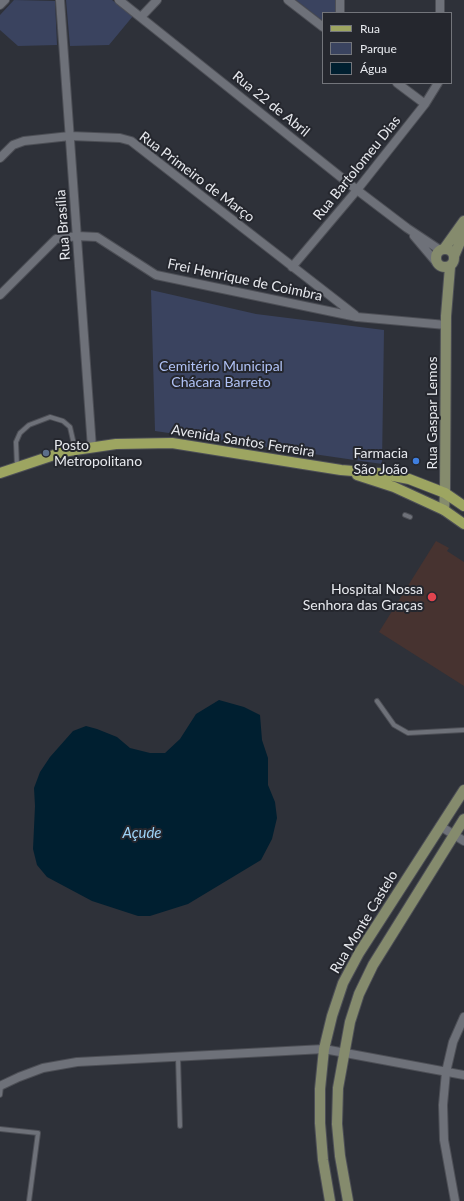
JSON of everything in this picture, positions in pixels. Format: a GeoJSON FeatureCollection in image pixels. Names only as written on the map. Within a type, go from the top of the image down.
{"type":"FeatureCollection","features":[{"type":"Feature","properties":{"kind":"main road","name":"Avenida Santos Ferreira"},"geometry":{"type":"LineString","coordinates":[[0,473],[75,450],[116,444],[172,443],[341,470],[378,473],[409,479],[445,493],[464,506]]}},
{"type":"Feature","properties":{"kind":"main road","name":"Avenida Santos Ferreira"},"geometry":{"type":"LineString","coordinates":[[341,470],[394,487],[444,510],[464,524]]}},
{"type":"Feature","properties":{"kind":"street"},"geometry":{"type":"LineString","coordinates":[[0,5],[5,0]]}},
{"type":"Feature","properties":{"kind":"street","name":"Rua Brasília"},"geometry":{"type":"LineString","coordinates":[[60,0],[92,448]]}},
{"type":"Feature","properties":{"kind":"street","name":"Rua 22 de Abril"},"geometry":{"type":"LineString","coordinates":[[119,0],[407,228],[442,250]]}},
{"type":"Feature","properties":{"kind":"street"},"geometry":{"type":"LineString","coordinates":[[141,17],[157,0]]}},
{"type":"Feature","properties":{"kind":"street"},"geometry":{"type":"LineString","coordinates":[[288,0],[322,26]]}},
{"type":"Feature","properties":{"kind":"street"},"geometry":{"type":"LineString","coordinates":[[340,0],[340,12]]}},
{"type":"Feature","properties":{"kind":"street"},"geometry":{"type":"LineString","coordinates":[[440,0],[440,12]]}},
{"type":"Feature","properties":{"kind":"street"},"geometry":{"type":"LineString","coordinates":[[398,84],[425,104]]}},
{"type":"Feature","properties":{"kind":"street","name":"Rua Bartolomeu Dias"},"geometry":{"type":"LineString","coordinates":[[292,266],[358,190],[425,104],[437,84]]}},
{"type":"Feature","properties":{"kind":"street","name":"Rua Primeiro de Março"},"geometry":{"type":"LineString","coordinates":[[0,158],[13,145],[24,141],[70,136],[120,138],[131,141],[357,317]]}},
{"type":"Feature","properties":{"kind":"street"},"geometry":{"type":"LineString","coordinates":[[464,221],[442,250],[436,255],[443,265],[454,262],[454,256],[464,233]]}},
{"type":"Feature","properties":{"kind":"street","name":"Rua 22 de Abril"},"geometry":{"type":"LineString","coordinates":[[407,228],[443,265]]}},
{"type":"Feature","properties":{"kind":"street","name":"Frei Henrique de Coimbra"},"geometry":{"type":"LineString","coordinates":[[0,295],[56,239],[77,236],[97,236],[156,275],[357,317],[446,320]]}},
{"type":"Feature","properties":{"kind":"street"},"geometry":{"type":"LineString","coordinates":[[442,250],[451,251],[454,256]]}},
{"type":"Feature","properties":{"kind":"street","name":"Rua Gaspar Lemos"},"geometry":{"type":"LineString","coordinates":[[443,265],[446,320],[444,510]]}},
{"type":"Feature","properties":{"kind":"street","name":"Rua Monte Castelo"},"geometry":{"type":"LineString","coordinates":[[330,1201],[323,1160],[320,1122],[320,1089],[324,1049],[332,1016],[343,983],[359,952],[464,790]]}},
{"type":"Feature","properties":{"kind":"street"},"geometry":{"type":"LineString","coordinates":[[348,1201],[340,1156],[337,1124],[338,1088],[343,1052],[350,1022],[357,1001],[373,965],[464,819]]}},
{"type":"Feature","properties":{"kind":"street"},"geometry":{"type":"LineString","coordinates":[[440,826],[464,841]]}},
{"type":"Feature","properties":{"kind":"street"},"geometry":{"type":"LineString","coordinates":[[455,1201],[444,1140],[443,1104],[446,1072],[453,1042],[464,1017]]}},
{"type":"Feature","properties":{"kind":"street"},"geometry":{"type":"LineString","coordinates":[[0,1086],[43,1068],[77,1062],[324,1049],[464,1075]]}},
{"type":"Feature","properties":{"kind":"lane"},"geometry":{"type":"LineString","coordinates":[[17,468],[16,442],[20,433],[29,425],[50,417],[63,421],[70,427],[75,450]]}},
{"type":"Feature","properties":{"kind":"lane"},"geometry":{"type":"LineString","coordinates":[[377,701],[394,725],[408,733],[464,730]]}},
{"type":"Feature","properties":{"kind":"lane"},"geometry":{"type":"LineString","coordinates":[[178,1056],[180,1126]]}},
{"type":"Feature","properties":{"kind":"lane"},"geometry":{"type":"LineString","coordinates":[[0,1086],[0,1095]]}},
{"type":"Feature","properties":{"kind":"lane"},"geometry":{"type":"LineString","coordinates":[[0,1129],[38,1133],[30,1201]]}},
{"type":"Feature","properties":{"kind":"shaded area","name":"Hospital Nossa Senhora das Graças"},"geometry":{"type":"Polygon","coordinates":[[[436,541],[449,548],[447,551],[464,562],[464,686],[379,632],[436,541]]]}},
{"type":"Feature","properties":{"kind":"green space"},"geometry":{"type":"Polygon","coordinates":[[[14,0],[55,1],[57,45],[18,46],[0,30],[0,15],[14,0]]]}},
{"type":"Feature","properties":{"kind":"green space"},"geometry":{"type":"Polygon","coordinates":[[[66,0],[112,0],[133,16],[109,45],[70,46],[66,0]]]}},
{"type":"Feature","properties":{"kind":"green space"},"geometry":{"type":"Polygon","coordinates":[[[296,0],[336,0],[336,12],[322,12],[322,20],[296,0]]]}},
{"type":"Feature","properties":{"kind":"green space","name":"Cemitério Municipal Chácara Barreto"},"geometry":{"type":"Polygon","coordinates":[[[151,290],[256,314],[384,330],[382,464],[155,431],[151,290]]]}},
{"type":"Feature","properties":{"kind":"water","name":"Açude"},"geometry":{"type":"Polygon","coordinates":[[[219,700],[244,707],[260,715],[262,740],[268,758],[268,785],[275,802],[277,818],[272,839],[261,860],[188,904],[150,916],[138,916],[92,901],[47,877],[37,865],[33,849],[35,806],[34,788],[40,772],[50,757],[73,731],[86,726],[117,737],[130,748],[150,753],[165,753],[180,739],[196,714],[219,700]]]}},
{"type":"Feature","properties":{"kind":"place","name":"Posto Metropolitano"},"geometry":{"type":"Point","coordinates":[46,453]}},
{"type":"Feature","properties":{"kind":"place","name":"Farmacia São João"},"geometry":{"type":"Point","coordinates":[416,461]}},
{"type":"Feature","properties":{"kind":"place","name":"Hospital Nossa Senhora das Graças"},"geometry":{"type":"Point","coordinates":[432,597]}}]}
